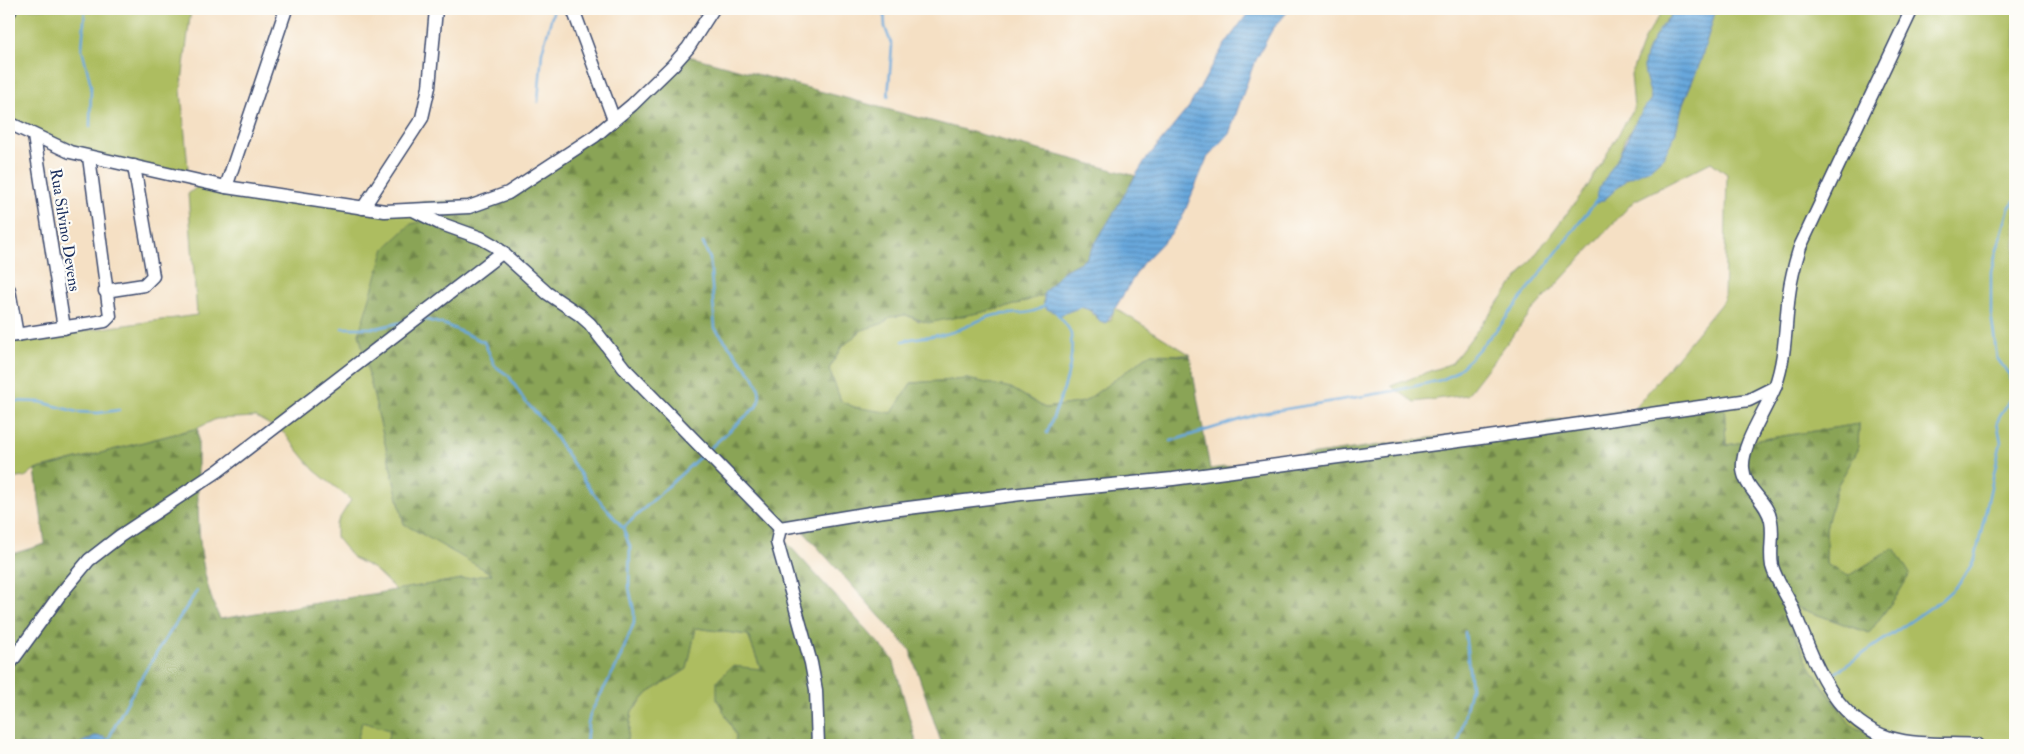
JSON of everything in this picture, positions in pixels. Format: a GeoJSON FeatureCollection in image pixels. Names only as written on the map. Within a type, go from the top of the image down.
{"type":"FeatureCollection","features":[{"type":"Feature","properties":{"kind":"street"},"geometry":{"type":"LineString","coordinates":[[9,13],[11,9]]}},
{"type":"Feature","properties":{"kind":"street"},"geometry":{"type":"LineString","coordinates":[[226,187],[286,9]]}},
{"type":"Feature","properties":{"kind":"street"},"geometry":{"type":"LineString","coordinates":[[363,208],[422,118],[429,87],[436,9]]}},
{"type":"Feature","properties":{"kind":"street"},"geometry":{"type":"LineString","coordinates":[[9,124],[70,152],[226,187],[363,208],[415,211],[469,207],[498,198],[548,168],[614,120],[680,57],[713,9]]}},
{"type":"Feature","properties":{"kind":"street"},"geometry":{"type":"LineString","coordinates":[[1912,9],[1885,70],[1834,171],[1800,247],[1791,275],[1783,360],[1775,387],[1752,437],[1743,469],[1747,482],[1764,503],[1770,518],[1772,564],[1816,666],[1833,695],[1861,723],[1889,737],[1908,741],[1977,745]]}},
{"type":"Feature","properties":{"kind":"street"},"geometry":{"type":"LineString","coordinates":[[574,12],[614,120]]}},
{"type":"Feature","properties":{"kind":"street","name":"Rua Silvino Devens"},"geometry":{"type":"LineString","coordinates":[[34,136],[64,328]]}},
{"type":"Feature","properties":{"kind":"street"},"geometry":{"type":"LineString","coordinates":[[9,290],[13,336],[105,321],[110,316],[105,291],[89,157]]}},
{"type":"Feature","properties":{"kind":"street"},"geometry":{"type":"LineString","coordinates":[[105,291],[144,285],[153,276],[134,166]]}},
{"type":"Feature","properties":{"kind":"street"},"geometry":{"type":"LineString","coordinates":[[415,211],[439,223],[481,238],[503,252],[547,293],[590,324],[624,368],[780,528]]}},
{"type":"Feature","properties":{"kind":"street"},"geometry":{"type":"LineString","coordinates":[[9,665],[59,596],[89,560],[120,536],[218,471],[503,252]]}},
{"type":"Feature","properties":{"kind":"street"},"geometry":{"type":"LineString","coordinates":[[780,528],[899,509],[1029,493],[1174,479],[1522,433],[1749,400],[1775,387]]}},
{"type":"Feature","properties":{"kind":"street"},"geometry":{"type":"LineString","coordinates":[[780,528],[777,542],[812,663],[816,690],[818,745]]}},
{"type":"Feature","properties":{"kind":"green space"},"geometry":{"type":"Polygon","coordinates":[[[9,9],[191,9],[181,90],[188,168],[166,177],[9,128],[9,9]]]}},
{"type":"Feature","properties":{"kind":"green space"},"geometry":{"type":"Polygon","coordinates":[[[1664,9],[1677,9],[1666,20],[1648,81],[1651,99],[1624,141],[1605,199],[1675,135],[1683,103],[1700,63],[1716,9],[2015,9],[2015,745],[1959,745],[1858,729],[1850,724],[1805,660],[1794,630],[1790,605],[1869,633],[1898,594],[1909,574],[1894,548],[1848,576],[1826,564],[1826,528],[1837,486],[1858,450],[1859,424],[1726,445],[1724,401],[1718,398],[1634,409],[1724,300],[1727,174],[1711,162],[1634,201],[1531,312],[1467,395],[1414,402],[1391,386],[1452,363],[1588,186],[1634,108],[1631,74],[1645,37],[1664,9]]]}},
{"type":"Feature","properties":{"kind":"green space"},"geometry":{"type":"Polygon","coordinates":[[[689,56],[1136,176],[1086,259],[1062,272],[1044,295],[1008,307],[928,323],[906,315],[890,317],[884,323],[862,330],[841,348],[829,369],[841,401],[854,407],[892,413],[911,383],[967,379],[1011,388],[1045,408],[1084,402],[1150,354],[1190,356],[1210,469],[1714,398],[1724,401],[1726,445],[1859,424],[1858,450],[1837,486],[1826,528],[1826,564],[1848,576],[1894,548],[1910,574],[1898,594],[1869,633],[1790,605],[1792,622],[1803,654],[1850,724],[1858,729],[1959,745],[942,745],[910,650],[801,529],[778,533],[893,659],[917,745],[735,745],[736,735],[717,699],[717,681],[732,666],[761,669],[748,635],[696,628],[687,669],[648,693],[632,711],[626,745],[386,745],[390,730],[362,722],[356,745],[120,745],[109,739],[95,736],[77,745],[9,745],[9,555],[45,544],[35,470],[198,428],[198,501],[201,550],[211,597],[220,619],[492,574],[404,524],[359,333],[385,248],[411,224],[478,209],[502,199],[689,56]]]}},
{"type":"Feature","properties":{"kind":"green space"},"geometry":{"type":"Polygon","coordinates":[[[198,186],[377,204],[494,199],[359,333],[404,524],[493,574],[396,590],[374,569],[353,558],[336,537],[336,524],[351,500],[314,470],[284,433],[256,417],[216,419],[198,428],[34,470],[25,477],[9,479],[9,341],[197,315],[188,194],[198,186]]]}},
{"type":"Feature","properties":{"kind":"green space"},"geometry":{"type":"Polygon","coordinates":[[[1044,295],[1044,304],[1070,311],[1081,307],[1088,309],[1100,321],[1110,321],[1115,308],[1191,355],[1150,354],[1084,402],[1045,408],[1011,388],[967,379],[911,383],[892,413],[887,414],[854,407],[841,401],[829,369],[841,348],[862,330],[883,323],[890,317],[906,315],[919,321],[946,319],[1008,307],[1044,295]]]}},
{"type":"Feature","properties":{"kind":"green space"},"geometry":{"type":"Polygon","coordinates":[[[696,628],[748,635],[761,670],[717,699],[736,735],[735,745],[626,745],[632,712],[648,693],[687,669],[696,628]]]}},
{"type":"Feature","properties":{"kind":"green space"},"geometry":{"type":"Polygon","coordinates":[[[362,722],[391,730],[386,745],[356,745],[362,722]]]}},
{"type":"Feature","properties":{"kind":"water"},"geometry":{"type":"Polygon","coordinates":[[[1251,9],[1290,9],[1272,30],[1253,66],[1229,134],[1207,158],[1182,218],[1170,235],[1142,264],[1106,323],[1100,321],[1092,311],[1081,307],[1060,315],[1047,309],[1044,304],[1044,293],[1062,272],[1086,259],[1144,162],[1189,107],[1223,47],[1251,9]]]}},
{"type":"Feature","properties":{"kind":"water"},"geometry":{"type":"Polygon","coordinates":[[[1677,9],[1716,9],[1700,63],[1683,103],[1675,135],[1663,157],[1650,169],[1627,179],[1605,199],[1596,204],[1597,192],[1616,161],[1637,119],[1651,99],[1644,69],[1647,53],[1661,29],[1677,9]]]}},
{"type":"Feature","properties":{"kind":"water"},"geometry":{"type":"Polygon","coordinates":[[[95,736],[104,737],[120,745],[77,745],[95,736]]]}},
{"type":"Feature","properties":{"kind":"waterway"},"geometry":{"type":"LineString","coordinates":[[85,9],[82,49],[91,85],[90,127]]}},
{"type":"Feature","properties":{"kind":"waterway"},"geometry":{"type":"LineString","coordinates":[[538,102],[542,52],[554,9]]}},
{"type":"Feature","properties":{"kind":"waterway"},"geometry":{"type":"LineString","coordinates":[[884,9],[885,27],[892,46],[888,97]]}},
{"type":"Feature","properties":{"kind":"waterway"},"geometry":{"type":"LineString","coordinates":[[1828,678],[1940,601],[1961,582],[1975,559],[2001,442],[1997,422],[2013,393],[2010,376],[1997,358],[1991,313],[1991,271],[2009,208],[2015,200]]}},
{"type":"Feature","properties":{"kind":"waterway"},"geometry":{"type":"LineString","coordinates":[[1171,441],[1262,413],[1394,391],[1441,380],[1452,375],[1464,365],[1500,326],[1596,201]]}},
{"type":"Feature","properties":{"kind":"waterway"},"geometry":{"type":"LineString","coordinates":[[703,243],[710,259],[715,328],[753,376],[760,395],[756,407],[709,449]]}},
{"type":"Feature","properties":{"kind":"waterway"},"geometry":{"type":"LineString","coordinates":[[903,341],[949,333],[996,315],[1029,312],[1047,303]]}},
{"type":"Feature","properties":{"kind":"waterway"},"geometry":{"type":"LineString","coordinates":[[1047,433],[1065,385],[1072,348],[1071,332],[1056,312]]}},
{"type":"Feature","properties":{"kind":"waterway"},"geometry":{"type":"LineString","coordinates":[[423,319],[446,325],[484,342],[495,366],[509,376],[524,400],[548,426],[590,489],[623,528],[630,547],[629,587],[634,612],[634,623],[618,663],[591,712],[586,745]]}},
{"type":"Feature","properties":{"kind":"waterway"},"geometry":{"type":"LineString","coordinates":[[342,328],[377,328],[403,322]]}},
{"type":"Feature","properties":{"kind":"waterway"},"geometry":{"type":"LineString","coordinates":[[9,401],[41,402],[77,412],[98,413],[119,410]]}},
{"type":"Feature","properties":{"kind":"waterway"},"geometry":{"type":"LineString","coordinates":[[623,528],[703,454]]}},
{"type":"Feature","properties":{"kind":"waterway"},"geometry":{"type":"LineString","coordinates":[[106,745],[137,686],[197,591]]}},
{"type":"Feature","properties":{"kind":"waterway"},"geometry":{"type":"LineString","coordinates":[[1458,745],[1471,687],[1465,632]]}}]}
